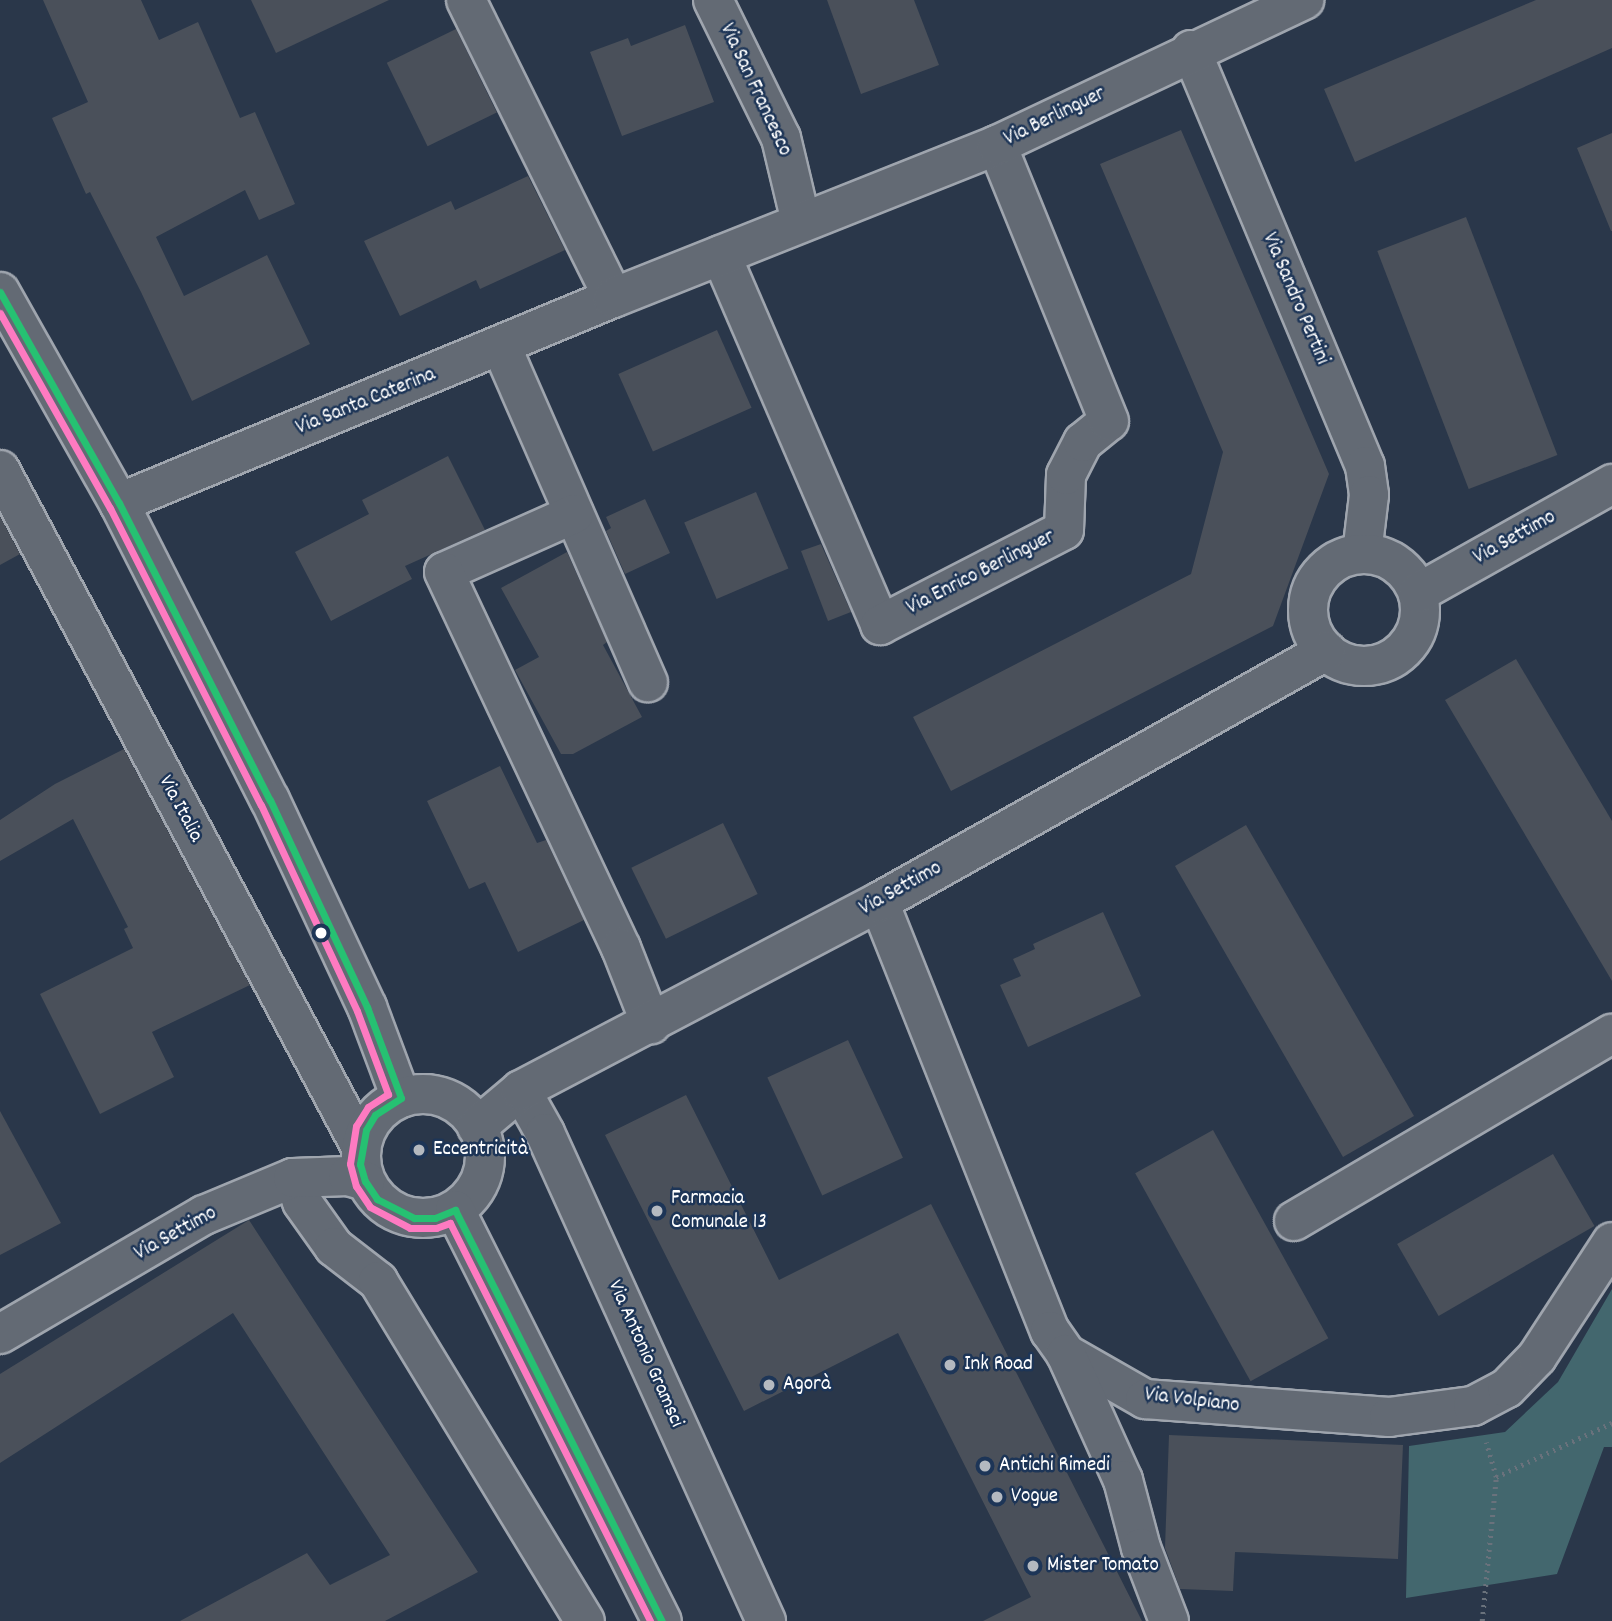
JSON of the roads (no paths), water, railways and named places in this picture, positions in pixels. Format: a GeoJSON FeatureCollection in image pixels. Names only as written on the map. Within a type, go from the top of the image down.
{"type":"FeatureCollection","features":[{"type":"Feature","properties":{"kind":"street"},"geometry":{"type":"LineString","coordinates":[[466,0],[612,298]]}},
{"type":"Feature","properties":{"kind":"street","name":"Via San Francesco"},"geometry":{"type":"LineString","coordinates":[[713,0],[781,138],[801,222]]}},
{"type":"Feature","properties":{"kind":"street","name":"Via Berlinguer"},"geometry":{"type":"LineString","coordinates":[[801,222],[997,145],[1191,50],[1304,0]]}},
{"type":"Feature","properties":{"kind":"street","name":"Via Sandro Pertini"},"geometry":{"type":"LineString","coordinates":[[1191,50],[1365,467],[1369,495],[1362,554]]}},
{"type":"Feature","properties":{"kind":"street","name":"Via Enrico Berlinguer"},"geometry":{"type":"LineString","coordinates":[[721,255],[880,625],[1064,530],[1066,475],[1083,442],[1109,421],[997,145]]}},
{"type":"Feature","properties":{"kind":"street","name":"Via Santa Caterina"},"geometry":{"type":"LineString","coordinates":[[119,503],[801,222]]}},
{"type":"Feature","properties":{"kind":"street"},"geometry":{"type":"LineString","coordinates":[[0,292],[119,503],[270,800],[367,1006],[401,1098]]}},
{"type":"Feature","properties":{"kind":"street"},"geometry":{"type":"LineString","coordinates":[[501,346],[648,682]]}},
{"type":"Feature","properties":{"kind":"street","name":"Via Italia"},"geometry":{"type":"LineString","coordinates":[[0,470],[363,1164]]}},
{"type":"Feature","properties":{"kind":"street","name":"Via Settimo"},"geometry":{"type":"LineString","coordinates":[[1418,593],[1612,484]]}},
{"type":"Feature","properties":{"kind":"street"},"geometry":{"type":"LineString","coordinates":[[574,513],[444,572],[621,948],[651,1024]]}},
{"type":"Feature","properties":{"kind":"street"},"geometry":{"type":"LineString","coordinates":[[1362,554],[1396,564],[1418,593],[1417,628],[1395,657],[1360,665],[1326,651],[1314,636],[1309,600],[1327,568],[1362,554]]}},
{"type":"Feature","properties":{"kind":"street","name":"Via Settimo"},"geometry":{"type":"LineString","coordinates":[[478,1126],[521,1090],[880,902],[1326,651]]}},
{"type":"Feature","properties":{"kind":"street","name":"Via Volpiano"},"geometry":{"type":"LineString","coordinates":[[880,902],[1050,1331],[1066,1354],[1145,1399],[1389,1417],[1473,1406],[1507,1388],[1537,1357],[1611,1245]]}},
{"type":"Feature","properties":{"kind":"street"},"geometry":{"type":"LineString","coordinates":[[1294,1221],[1612,1034]]}},
{"type":"Feature","properties":{"kind":"street","name":"Via Antonio Gramsci"},"geometry":{"type":"LineString","coordinates":[[521,1090],[551,1145],[765,1621]]}},
{"type":"Feature","properties":{"kind":"street"},"geometry":{"type":"LineString","coordinates":[[436,1095],[467,1112],[478,1126],[484,1144],[482,1172],[470,1198],[455,1210],[424,1218],[394,1212],[377,1199],[363,1164],[375,1115],[401,1098],[436,1095]]}},
{"type":"Feature","properties":{"kind":"street","name":"Via Settimo"},"geometry":{"type":"LineString","coordinates":[[0,1334],[204,1215],[293,1178],[341,1175],[363,1164]]}},
{"type":"Feature","properties":{"kind":"street"},"geometry":{"type":"LineString","coordinates":[[293,1178],[302,1202],[334,1247],[378,1281],[585,1621]]}},
{"type":"Feature","properties":{"kind":"street"},"geometry":{"type":"LineString","coordinates":[[455,1210],[662,1621]]}},
{"type":"Feature","properties":{"kind":"street"},"geometry":{"type":"LineString","coordinates":[[1066,1354],[1123,1480],[1141,1548],[1169,1621]]}},
{"type":"Feature","properties":{"kind":"place","name":"Eccentricità"},"geometry":{"type":"Point","coordinates":[419,1150]}},
{"type":"Feature","properties":{"kind":"place","name":"Farmacia Comunale 13"},"geometry":{"type":"Point","coordinates":[657,1211]}},
{"type":"Feature","properties":{"kind":"place","name":"Ink Road"},"geometry":{"type":"Point","coordinates":[950,1365]}},
{"type":"Feature","properties":{"kind":"place","name":"Agorà"},"geometry":{"type":"Point","coordinates":[769,1385]}},
{"type":"Feature","properties":{"kind":"place","name":"Antichi Rimedi"},"geometry":{"type":"Point","coordinates":[985,1466]}},
{"type":"Feature","properties":{"kind":"place","name":"Vogue"},"geometry":{"type":"Point","coordinates":[997,1497]}},
{"type":"Feature","properties":{"kind":"place","name":"Mister Tomato"},"geometry":{"type":"Point","coordinates":[1033,1566]}}]}
